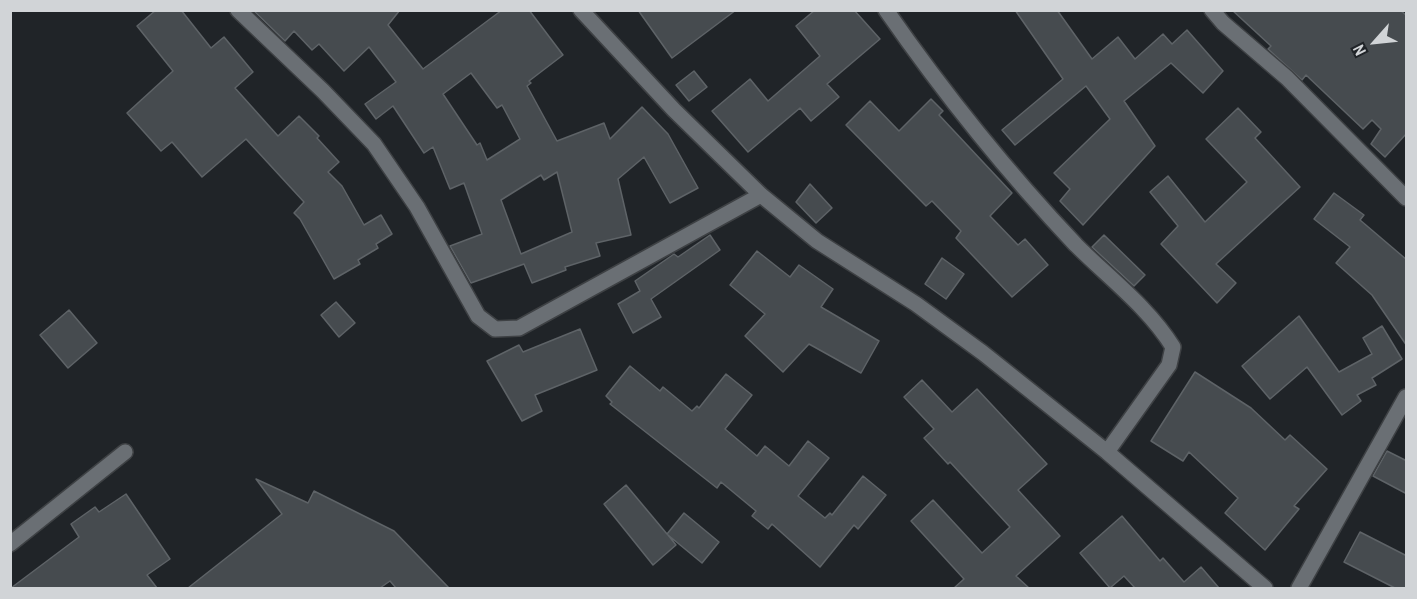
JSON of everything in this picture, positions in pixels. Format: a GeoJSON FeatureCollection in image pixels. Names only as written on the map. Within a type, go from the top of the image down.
{"type":"FeatureCollection","features":[{"type":"Feature","properties":{"kind":"street"},"geometry":{"type":"LineString","coordinates":[[238,10],[323,90],[374,144],[417,207],[478,316],[495,329],[519,328],[760,195]]}},
{"type":"Feature","properties":{"kind":"street"},"geometry":{"type":"LineString","coordinates":[[581,10],[674,110],[760,195],[817,241],[916,303],[1107,452],[1265,588]]}},
{"type":"Feature","properties":{"kind":"street"},"geometry":{"type":"LineString","coordinates":[[886,10],[986,142],[1076,244],[1160,326],[1173,347],[1169,365],[1107,452]]}},
{"type":"Feature","properties":{"kind":"street"},"geometry":{"type":"LineString","coordinates":[[1212,10],[1222,23],[1287,78],[1407,198]]}},
{"type":"Feature","properties":{"kind":"street"},"geometry":{"type":"LineString","coordinates":[[1299,588],[1407,397]]}},
{"type":"Feature","properties":{"kind":"street"},"geometry":{"type":"LineString","coordinates":[[13,536],[125,452]]}},
{"type":"Feature","properties":{"kind":"building"},"geometry":{"type":"Polygon","coordinates":[[[156,10],[181,10],[211,48],[224,37],[253,72],[235,88],[278,136],[299,116],[319,136],[317,138],[339,162],[328,172],[342,186],[364,225],[381,215],[392,234],[376,244],[378,248],[358,260],[360,264],[334,279],[300,219],[294,213],[304,202],[246,139],[202,177],[172,142],[161,151],[127,113],[173,71],[137,26],[156,10]]]}},
{"type":"Feature","properties":{"kind":"building"},"geometry":{"type":"Polygon","coordinates":[[[253,10],[400,10],[388,25],[423,69],[502,10],[529,10],[563,55],[529,81],[531,83],[527,86],[557,141],[604,123],[610,139],[642,107],[668,134],[698,188],[670,203],[644,157],[618,179],[631,235],[596,243],[600,256],[565,267],[566,270],[532,283],[524,264],[471,283],[450,246],[482,234],[464,183],[450,189],[433,147],[424,153],[393,106],[376,119],[365,104],[396,82],[369,47],[344,71],[319,44],[312,50],[294,31],[285,41],[253,10]],[[471,73],[443,94],[477,145],[480,143],[487,160],[520,139],[502,105],[497,108],[471,73]],[[557,172],[544,180],[541,175],[501,200],[521,254],[572,232],[557,172]]]}},
{"type":"Feature","properties":{"kind":"building"},"geometry":{"type":"Polygon","coordinates":[[[638,10],[736,10],[672,58],[638,10]]]}},
{"type":"Feature","properties":{"kind":"building"},"geometry":{"type":"Polygon","coordinates":[[[815,10],[854,10],[880,39],[827,84],[839,97],[811,121],[800,108],[748,152],[712,111],[750,79],[768,101],[820,56],[796,26],[815,10]]]}},
{"type":"Feature","properties":{"kind":"building"},"geometry":{"type":"Polygon","coordinates":[[[1015,10],[1057,10],[1092,59],[1118,37],[1135,59],[1163,34],[1172,44],[1187,30],[1223,71],[1203,93],[1171,63],[1124,101],[1155,146],[1083,225],[1060,201],[1070,189],[1054,173],[1110,119],[1086,86],[1015,145],[1002,130],[1063,79],[1015,10]]]}},
{"type":"Feature","properties":{"kind":"building"},"geometry":{"type":"Polygon","coordinates":[[[1232,10],[1400,10],[1407,16],[1407,133],[1385,157],[1371,144],[1381,129],[1372,120],[1363,129],[1306,75],[1302,80],[1268,49],[1271,46],[1232,10]]]}},
{"type":"Feature","properties":{"kind":"building"},"geometry":{"type":"Polygon","coordinates":[[[694,71],[707,87],[689,101],[676,85],[694,71]]]}},
{"type":"Feature","properties":{"kind":"building"},"geometry":{"type":"Polygon","coordinates":[[[931,99],[943,111],[939,115],[1012,193],[990,216],[1018,245],[1025,239],[1048,265],[1012,297],[956,238],[961,231],[932,201],[926,206],[846,125],[870,101],[899,131],[931,99]]]}},
{"type":"Feature","properties":{"kind":"building"},"geometry":{"type":"Polygon","coordinates":[[[1238,108],[1261,132],[1255,138],[1300,187],[1216,264],[1236,283],[1217,303],[1161,244],[1178,226],[1150,192],[1168,176],[1205,222],[1247,182],[1206,139],[1238,108]]]}},
{"type":"Feature","properties":{"kind":"building"},"geometry":{"type":"Polygon","coordinates":[[[810,184],[832,208],[816,223],[796,202],[810,184]]]}},
{"type":"Feature","properties":{"kind":"building"},"geometry":{"type":"Polygon","coordinates":[[[1334,193],[1364,215],[1360,220],[1407,260],[1407,346],[1372,295],[1336,263],[1350,247],[1314,219],[1334,193]]]}},
{"type":"Feature","properties":{"kind":"building"},"geometry":{"type":"Polygon","coordinates":[[[710,235],[720,250],[651,299],[661,317],[633,333],[618,304],[640,291],[635,281],[674,254],[678,257],[710,235]]]}},
{"type":"Feature","properties":{"kind":"building"},"geometry":{"type":"Polygon","coordinates":[[[1104,235],[1145,275],[1134,286],[1092,247],[1104,235]]]}},
{"type":"Feature","properties":{"kind":"building"},"geometry":{"type":"Polygon","coordinates":[[[757,251],[790,277],[799,265],[833,289],[821,307],[879,341],[861,373],[809,344],[783,372],[745,336],[765,314],[730,285],[757,251]]]}},
{"type":"Feature","properties":{"kind":"building"},"geometry":{"type":"Polygon","coordinates":[[[942,258],[964,274],[946,299],[925,284],[942,258]]]}},
{"type":"Feature","properties":{"kind":"building"},"geometry":{"type":"Polygon","coordinates":[[[336,302],[355,323],[339,337],[321,315],[336,302]]]}},
{"type":"Feature","properties":{"kind":"building"},"geometry":{"type":"Polygon","coordinates":[[[69,310],[97,343],[68,368],[40,335],[69,310]]]}},
{"type":"Feature","properties":{"kind":"building"},"geometry":{"type":"Polygon","coordinates":[[[1299,316],[1339,372],[1372,354],[1363,338],[1382,326],[1402,359],[1372,378],[1376,385],[1357,395],[1361,401],[1342,415],[1307,367],[1270,399],[1242,366],[1299,316]]]}},
{"type":"Feature","properties":{"kind":"building"},"geometry":{"type":"Polygon","coordinates":[[[580,329],[597,370],[535,395],[542,411],[522,421],[487,361],[519,345],[523,352],[580,329]]]}},
{"type":"Feature","properties":{"kind":"building"},"geometry":{"type":"Polygon","coordinates":[[[630,366],[660,391],[663,387],[692,411],[697,406],[699,408],[726,374],[752,395],[725,429],[757,456],[765,446],[789,466],[808,441],[829,458],[798,496],[825,518],[830,513],[832,515],[863,476],[886,495],[858,529],[854,525],[820,567],[772,524],[768,529],[752,516],[756,511],[721,482],[717,488],[610,404],[612,402],[606,396],[630,366]]]}},
{"type":"Feature","properties":{"kind":"building"},"geometry":{"type":"Polygon","coordinates":[[[1195,372],[1251,408],[1285,440],[1290,435],[1327,469],[1294,506],[1299,509],[1265,550],[1225,513],[1238,498],[1189,452],[1183,461],[1151,441],[1195,372]]]}},
{"type":"Feature","properties":{"kind":"building"},"geometry":{"type":"Polygon","coordinates":[[[922,380],[952,412],[977,389],[1047,464],[1018,490],[1060,536],[1016,576],[1029,588],[954,588],[964,579],[911,521],[933,500],[982,553],[1010,527],[950,462],[948,464],[924,438],[934,429],[904,397],[922,380]]]}},
{"type":"Feature","properties":{"kind":"building"},"geometry":{"type":"Polygon","coordinates":[[[1387,451],[1407,461],[1407,494],[1373,476],[1387,451]]]}},
{"type":"Feature","properties":{"kind":"building"},"geometry":{"type":"Polygon","coordinates":[[[256,479],[308,503],[314,491],[394,531],[449,588],[396,588],[390,581],[380,588],[188,588],[282,514],[256,479]]]}},
{"type":"Feature","properties":{"kind":"building"},"geometry":{"type":"Polygon","coordinates":[[[626,485],[667,534],[684,513],[719,542],[702,563],[668,535],[676,545],[653,565],[604,504],[626,485]]]}},
{"type":"Feature","properties":{"kind":"building"},"geometry":{"type":"Polygon","coordinates":[[[126,494],[170,559],[147,575],[157,588],[11,588],[79,537],[71,524],[95,507],[99,512],[126,494]]]}},
{"type":"Feature","properties":{"kind":"building"},"geometry":{"type":"Polygon","coordinates":[[[1122,516],[1160,561],[1163,558],[1184,582],[1201,567],[1219,588],[1135,588],[1124,576],[1110,588],[1080,553],[1122,516]]]}},
{"type":"Feature","properties":{"kind":"building"},"geometry":{"type":"Polygon","coordinates":[[[1360,532],[1407,556],[1407,588],[1395,588],[1344,562],[1360,532]]]}}]}
